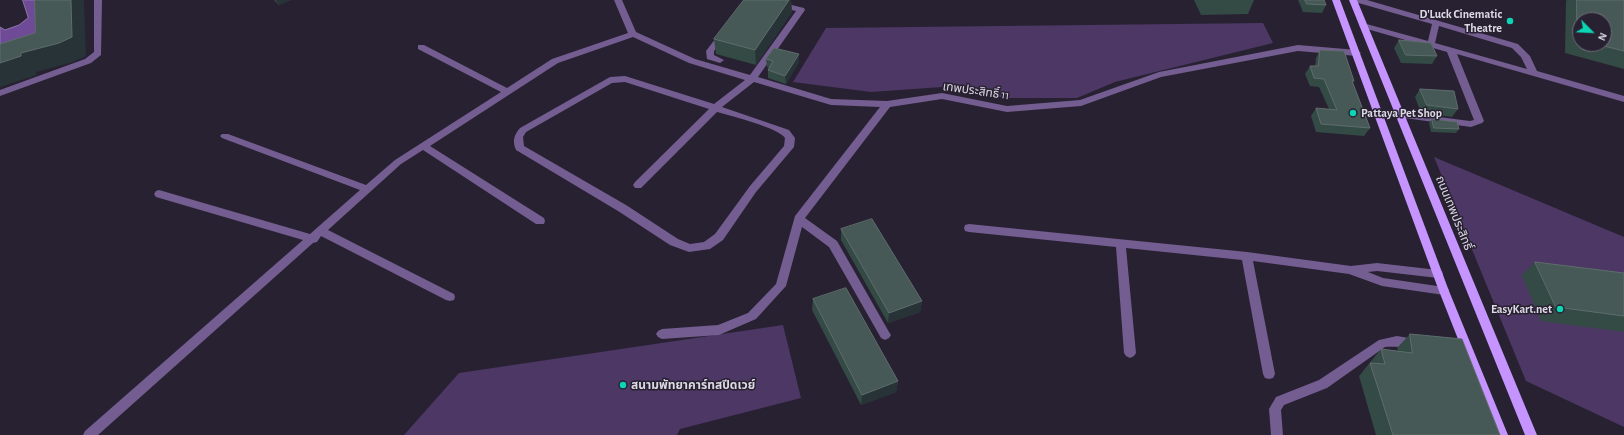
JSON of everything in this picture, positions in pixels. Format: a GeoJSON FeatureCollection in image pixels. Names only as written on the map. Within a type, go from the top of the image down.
{"type":"FeatureCollection","features":[{"type":"Feature","properties":{"kind":"main road"},"geometry":{"type":"LineString","coordinates":[[1336,0],[1357,53],[1465,347],[1502,435]]}},
{"type":"Feature","properties":{"kind":"main road","name":"ถนนเทพประสิทธิ์"},"geometry":{"type":"LineString","coordinates":[[1353,0],[1531,435]]}},
{"type":"Feature","properties":{"kind":"street"},"geometry":{"type":"LineString","coordinates":[[0,93],[88,62],[95,57],[98,53],[98,0]]}},
{"type":"Feature","properties":{"kind":"street"},"geometry":{"type":"LineString","coordinates":[[89,435],[313,239],[398,162],[555,61],[633,34],[618,0]]}},
{"type":"Feature","properties":{"kind":"street"},"geometry":{"type":"LineString","coordinates":[[638,185],[715,108],[752,79],[802,10],[762,0]]}},
{"type":"Feature","properties":{"kind":"street"},"geometry":{"type":"LineString","coordinates":[[1358,0],[1515,46],[1529,59],[1533,73]]}},
{"type":"Feature","properties":{"kind":"street"},"geometry":{"type":"LineString","coordinates":[[1431,44],[1436,22]]}},
{"type":"Feature","properties":{"kind":"street"},"geometry":{"type":"LineString","coordinates":[[1363,24],[1624,99]]}},
{"type":"Feature","properties":{"kind":"street"},"geometry":{"type":"LineString","coordinates":[[720,60],[710,57],[710,51],[729,26]]}},
{"type":"Feature","properties":{"kind":"street","name":"เทพประสิทธิ์ 11"},"geometry":{"type":"LineString","coordinates":[[633,34],[692,61],[830,102],[887,104],[942,96],[1007,109],[1081,104],[1159,75],[1298,48],[1357,53]]}},
{"type":"Feature","properties":{"kind":"street"},"geometry":{"type":"LineString","coordinates":[[422,47],[508,92]]}},
{"type":"Feature","properties":{"kind":"street"},"geometry":{"type":"LineString","coordinates":[[1400,115],[1471,124],[1479,121],[1451,50]]}},
{"type":"Feature","properties":{"kind":"street"},"geometry":{"type":"LineString","coordinates":[[625,79],[633,81],[715,108],[772,126],[786,132],[790,138],[789,147],[753,189],[719,237],[706,246],[689,248],[674,242],[622,208],[519,148],[517,142],[518,137],[523,130],[610,80],[625,79]]}},
{"type":"Feature","properties":{"kind":"street"},"geometry":{"type":"LineString","coordinates":[[662,334],[719,330],[752,316],[781,286],[799,219],[887,104]]}},
{"type":"Feature","properties":{"kind":"street"},"geometry":{"type":"LineString","coordinates":[[225,136],[367,190]]}},
{"type":"Feature","properties":{"kind":"street"},"geometry":{"type":"LineString","coordinates":[[423,146],[540,221]]}},
{"type":"Feature","properties":{"kind":"street"},"geometry":{"type":"LineString","coordinates":[[159,194],[313,239]]}},
{"type":"Feature","properties":{"kind":"street"},"geometry":{"type":"LineString","coordinates":[[799,219],[833,244],[885,335]]}},
{"type":"Feature","properties":{"kind":"street"},"geometry":{"type":"LineString","coordinates":[[969,228],[1247,256],[1350,270],[1382,282],[1444,291]]}},
{"type":"Feature","properties":{"kind":"street"},"geometry":{"type":"LineString","coordinates":[[321,231],[450,297]]}},
{"type":"Feature","properties":{"kind":"street"},"geometry":{"type":"LineString","coordinates":[[1121,244],[1130,353]]}},
{"type":"Feature","properties":{"kind":"street"},"geometry":{"type":"LineString","coordinates":[[1247,256],[1269,374]]}},
{"type":"Feature","properties":{"kind":"street"},"geometry":{"type":"LineString","coordinates":[[1350,270],[1378,267],[1438,274]]}},
{"type":"Feature","properties":{"kind":"street"},"geometry":{"type":"LineString","coordinates":[[1277,435],[1275,409],[1280,401],[1323,384],[1383,343],[1397,341],[1428,344]]}},
{"type":"Feature","properties":{"kind":"street"},"geometry":{"type":"LineString","coordinates":[[1450,346],[1465,347]]}},
{"type":"Feature","properties":{"kind":"shaded area"},"geometry":{"type":"Polygon","coordinates":[[[23,0],[40,0],[40,46],[0,47],[0,27],[5,30],[19,25],[28,18],[23,0]]]}},
{"type":"Feature","properties":{"kind":"shaded area"},"geometry":{"type":"Polygon","coordinates":[[[1263,23],[1273,43],[1115,82],[1077,98],[1006,98],[942,87],[871,92],[793,82],[826,28],[1263,23]]]}},
{"type":"Feature","properties":{"kind":"shaded area","name":"EasyKart.net"},"geometry":{"type":"Polygon","coordinates":[[[1434,157],[1624,237],[1624,427],[1526,381],[1434,157]]]}},
{"type":"Feature","properties":{"kind":"shaded area","name":"สนามพัทยาคาร์ทสปีดเวย์"},"geometry":{"type":"Polygon","coordinates":[[[783,325],[801,398],[680,429],[677,435],[404,435],[459,373],[783,325]]]}},
{"type":"Feature","properties":{"kind":"building"},"geometry":{"type":"Polygon","coordinates":[[[35,0],[71,0],[72,37],[59,43],[21,53],[21,56],[0,63],[0,44],[35,33],[35,0]]]}},
{"type":"Feature","properties":{"kind":"building"},"geometry":{"type":"Polygon","coordinates":[[[744,0],[789,0],[755,50],[714,39],[744,0]]]}},
{"type":"Feature","properties":{"kind":"building"},"geometry":{"type":"Polygon","coordinates":[[[1305,0],[1324,0],[1326,5],[1307,4],[1305,0]]]}},
{"type":"Feature","properties":{"kind":"building"},"geometry":{"type":"Polygon","coordinates":[[[1577,0],[1624,0],[1624,51],[1612,48],[1612,12],[1577,12],[1577,0]]]}},
{"type":"Feature","properties":{"kind":"building"},"geometry":{"type":"Polygon","coordinates":[[[1399,40],[1431,43],[1437,56],[1406,55],[1399,40]]]}},
{"type":"Feature","properties":{"kind":"building"},"geometry":{"type":"Polygon","coordinates":[[[774,48],[799,54],[785,76],[768,70],[773,61],[766,59],[774,48]]]}},
{"type":"Feature","properties":{"kind":"building"},"geometry":{"type":"Polygon","coordinates":[[[1320,50],[1344,51],[1354,81],[1352,81],[1370,128],[1321,124],[1316,108],[1337,110],[1324,79],[1314,78],[1310,66],[1318,66],[1320,50]]]}},
{"type":"Feature","properties":{"kind":"building"},"geometry":{"type":"Polygon","coordinates":[[[1420,89],[1454,91],[1458,109],[1427,105],[1420,89]]]}},
{"type":"Feature","properties":{"kind":"building"},"geometry":{"type":"Polygon","coordinates":[[[1432,119],[1457,122],[1459,129],[1434,128],[1432,119]]]}},
{"type":"Feature","properties":{"kind":"building"},"geometry":{"type":"Polygon","coordinates":[[[872,219],[922,301],[889,313],[841,229],[872,219]]]}},
{"type":"Feature","properties":{"kind":"building"},"geometry":{"type":"Polygon","coordinates":[[[1535,262],[1624,273],[1624,316],[1556,307],[1535,262]]]}},
{"type":"Feature","properties":{"kind":"building"},"geometry":{"type":"Polygon","coordinates":[[[846,288],[898,381],[862,395],[813,299],[846,288]]]}},
{"type":"Feature","properties":{"kind":"building"},"geometry":{"type":"Polygon","coordinates":[[[1410,334],[1462,339],[1500,435],[1393,435],[1370,363],[1385,364],[1381,349],[1412,353],[1410,334]]]}},
{"type":"Feature","properties":{"kind":"place","name":"D'Luck Cinematic Theatre"},"geometry":{"type":"Point","coordinates":[1510,21]}},
{"type":"Feature","properties":{"kind":"place","name":"Pattaya Pet Shop"},"geometry":{"type":"Point","coordinates":[1353,113]}},
{"type":"Feature","properties":{"kind":"place","name":"EasyKart.net"},"geometry":{"type":"Point","coordinates":[1560,309]}},
{"type":"Feature","properties":{"kind":"place","name":"สนามพัทยาคาร์ทสปีดเวย์"},"geometry":{"type":"Point","coordinates":[623,385]}}]}
